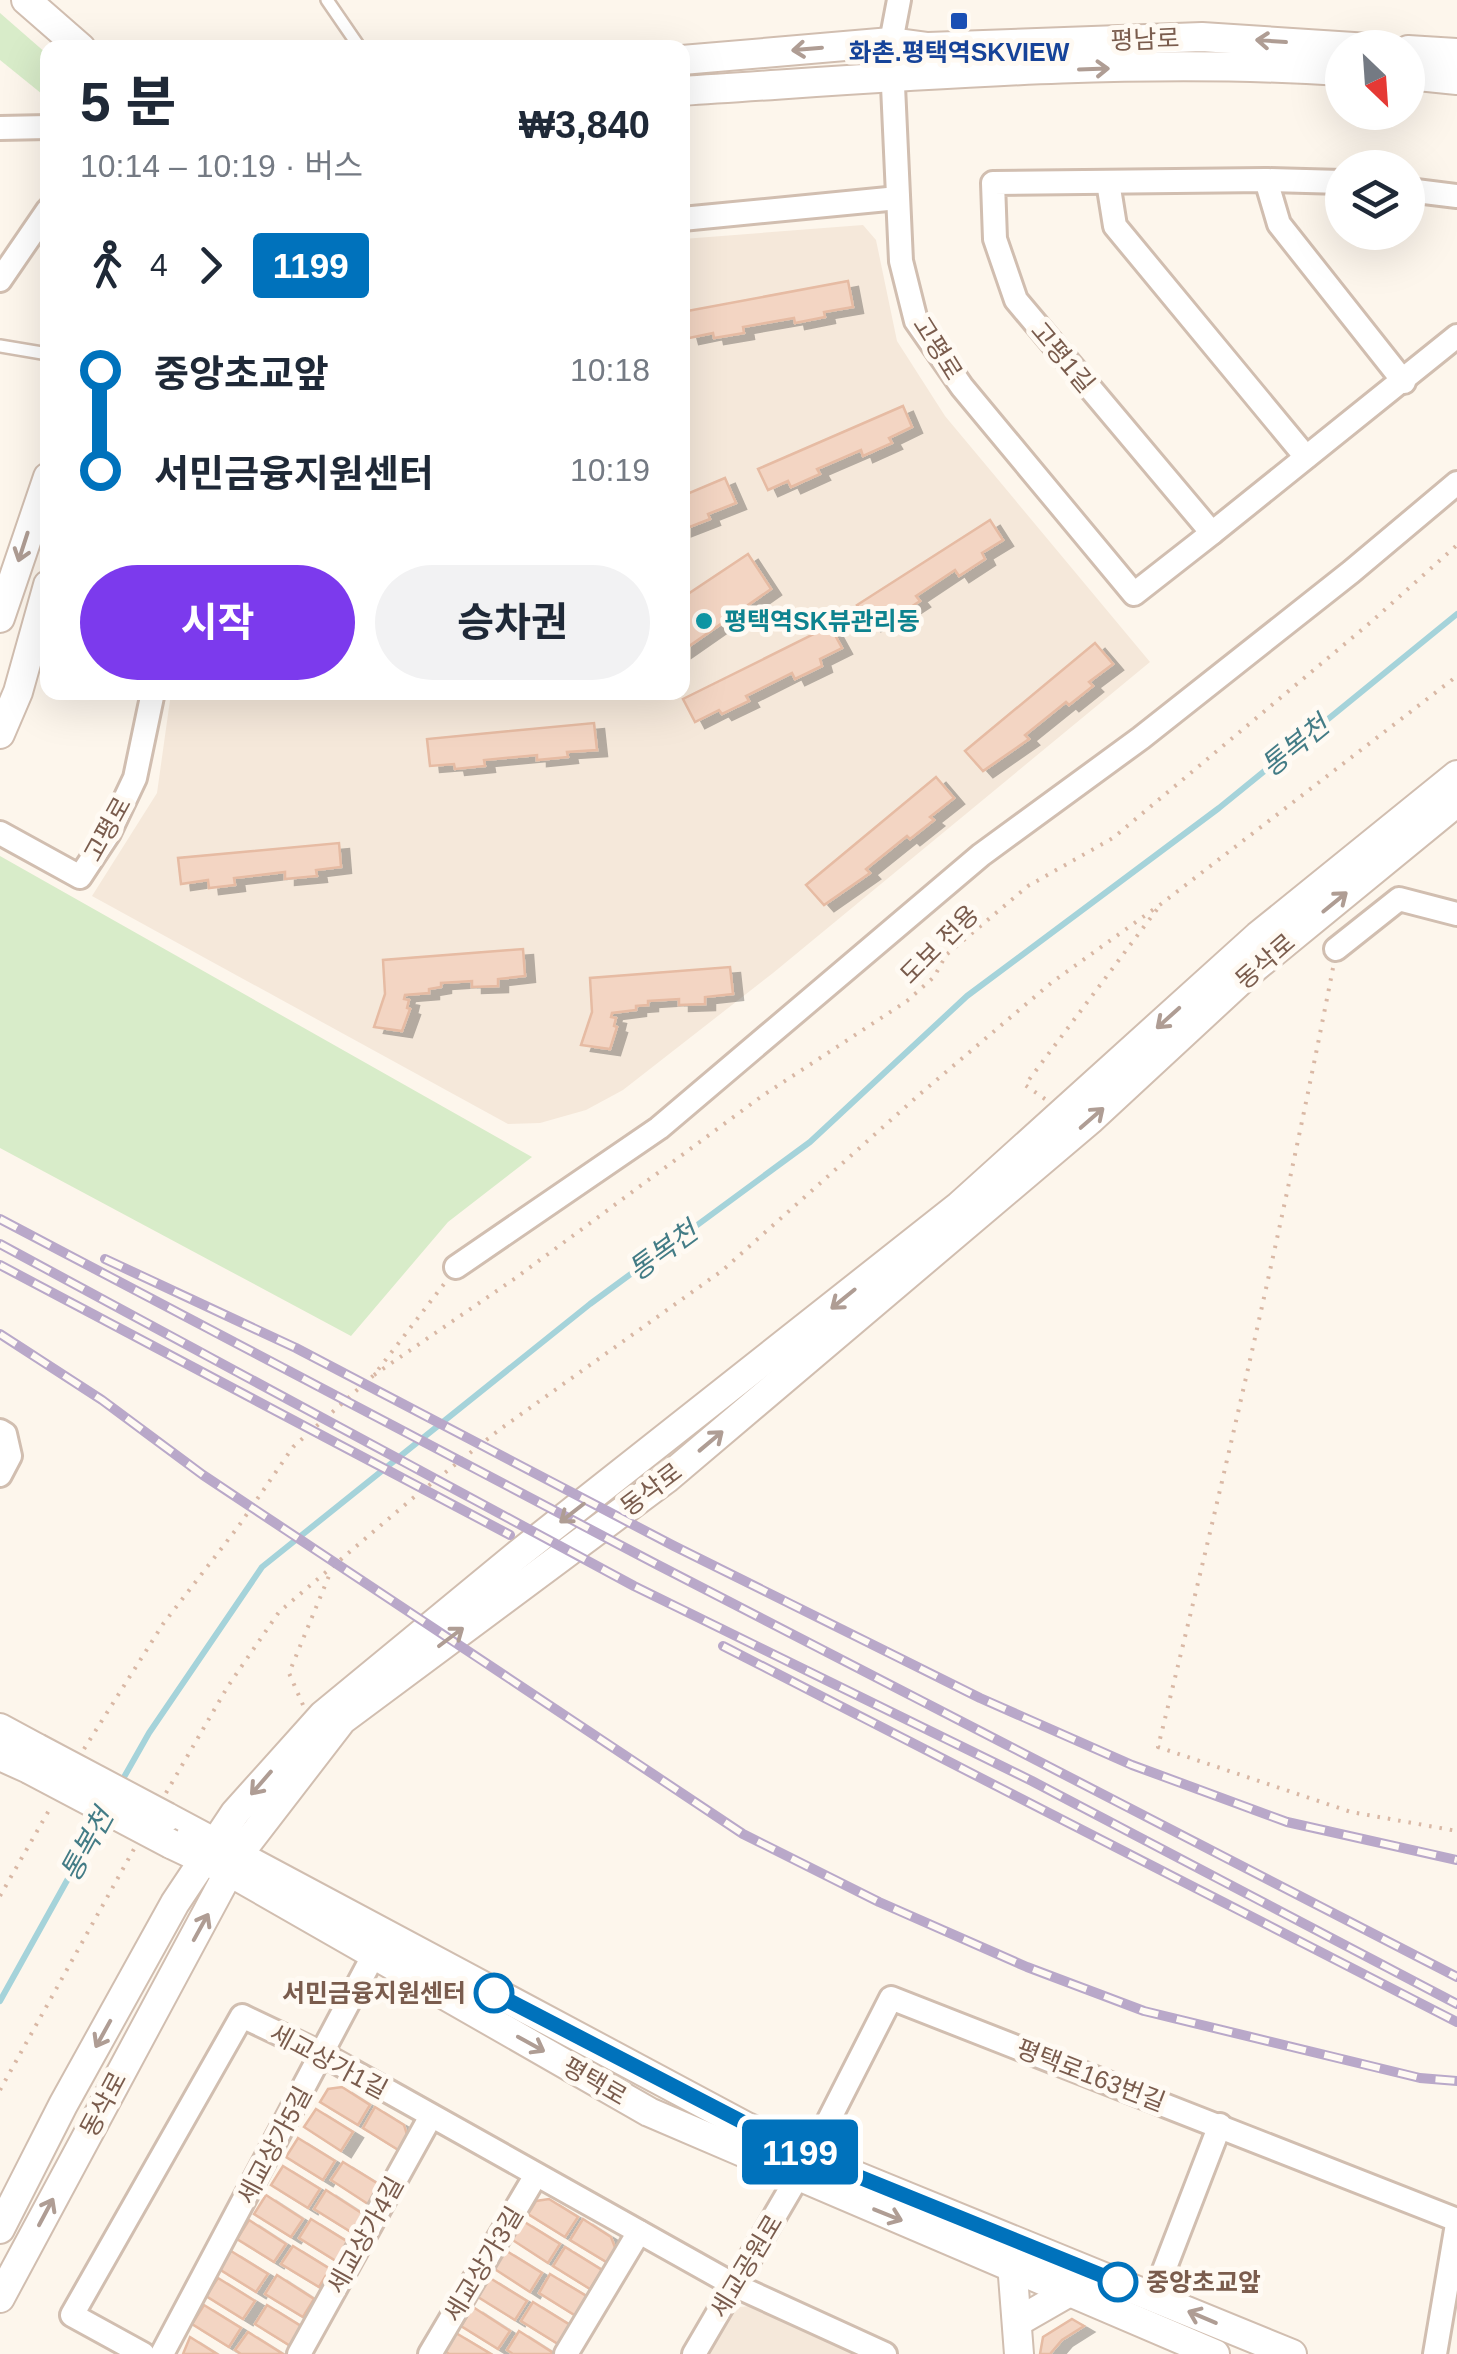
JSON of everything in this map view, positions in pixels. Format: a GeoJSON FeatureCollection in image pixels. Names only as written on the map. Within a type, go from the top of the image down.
{"type":"FeatureCollection","features":[{"type":"Feature","properties":{"kind":"street"},"geometry":{"type":"LineString","coordinates":[[26,0],[73,40]]}},
{"type":"Feature","properties":{"kind":"street","name":"고평로"},"geometry":{"type":"LineString","coordinates":[[899,0],[891,42],[900,261],[916,322],[962,387],[1134,594],[1212,533]]}},
{"type":"Feature","properties":{"kind":"street","name":"평남로"},"geometry":{"type":"LineString","coordinates":[[690,59],[891,42],[928,47],[1202,37],[1325,45]]}},
{"type":"Feature","properties":{"kind":"street"},"geometry":{"type":"LineString","coordinates":[[1425,51],[1457,53]]}},
{"type":"Feature","properties":{"kind":"street","name":"평남로"},"geometry":{"type":"LineString","coordinates":[[690,90],[892,77],[1233,64],[1325,69]]}},
{"type":"Feature","properties":{"kind":"street"},"geometry":{"type":"LineString","coordinates":[[1425,77],[1457,80]]}},
{"type":"Feature","properties":{"kind":"street"},"geometry":{"type":"LineString","coordinates":[[0,128],[40,127]]}},
{"type":"Feature","properties":{"kind":"street"},"geometry":{"type":"LineString","coordinates":[[1266,180],[1279,224],[1404,382]]}},
{"type":"Feature","properties":{"kind":"street"},"geometry":{"type":"LineString","coordinates":[[1108,182],[1115,226],[1306,457]]}},
{"type":"Feature","properties":{"kind":"street","name":"고평1길"},"geometry":{"type":"LineString","coordinates":[[1212,533],[1016,300],[995,240],[993,183],[1325,182]]}},
{"type":"Feature","properties":{"kind":"street"},"geometry":{"type":"LineString","coordinates":[[1425,192],[1457,196]]}},
{"type":"Feature","properties":{"kind":"street"},"geometry":{"type":"LineString","coordinates":[[690,218],[898,198]]}},
{"type":"Feature","properties":{"kind":"street"},"geometry":{"type":"LineString","coordinates":[[0,280],[40,222]]}},
{"type":"Feature","properties":{"kind":"street"},"geometry":{"type":"LineString","coordinates":[[1212,533],[1457,336]]}},
{"type":"Feature","properties":{"kind":"street"},"geometry":{"type":"LineString","coordinates":[[456,1267],[659,1128],[982,856],[1141,738],[1457,483]]}},
{"type":"Feature","properties":{"kind":"street"},"geometry":{"type":"LineString","coordinates":[[0,618],[40,501]]}},
{"type":"Feature","properties":{"kind":"street"},"geometry":{"type":"LineString","coordinates":[[0,734],[18,692],[40,614]]}},
{"type":"Feature","properties":{"kind":"street","name":"고평로"},"geometry":{"type":"LineString","coordinates":[[0,833],[80,877],[109,833],[135,778],[151,700]]}},
{"type":"Feature","properties":{"kind":"street","name":"동삭로"},"geometry":{"type":"LineString","coordinates":[[0,2298],[266,1776],[316,1723],[361,1681],[516,1556],[959,1206],[1258,936],[1457,775]]}},
{"type":"Feature","properties":{"kind":"street","name":"동삭로"},"geometry":{"type":"LineString","coordinates":[[0,2229],[63,2105],[176,1903],[223,1857],[342,1720],[666,1479],[1091,1119],[1253,969],[1457,802]]}},
{"type":"Feature","properties":{"kind":"street"},"geometry":{"type":"LineString","coordinates":[[1336,949],[1399,899],[1457,914]]}},
{"type":"Feature","properties":{"kind":"street"},"geometry":{"type":"LineString","coordinates":[[0,1431],[5,1434],[10,1456],[0,1476]]}},
{"type":"Feature","properties":{"kind":"street","name":"평택로"},"geometry":{"type":"LineString","coordinates":[[0,1728],[33,1759],[167,1820],[223,1857],[379,1946],[804,2168],[1011,2252],[1154,2296],[1292,2354]]}},
{"type":"Feature","properties":{"kind":"street","name":"평택로"},"geometry":{"type":"LineString","coordinates":[[0,1756],[33,1759]]}},
{"type":"Feature","properties":{"kind":"street","name":"세교상가5길"},"geometry":{"type":"LineString","coordinates":[[162,2354],[379,1946]]}},
{"type":"Feature","properties":{"kind":"street","name":"평택로163번길"},"geometry":{"type":"LineString","coordinates":[[804,2168],[891,1998],[1457,2222],[1435,2354]]}},
{"type":"Feature","properties":{"kind":"street","name":"세교상가1길"},"geometry":{"type":"LineString","coordinates":[[143,2354],[72,2315],[242,2016],[322,2054],[734,2286],[885,2354]]}},
{"type":"Feature","properties":{"kind":"street","name":"세교상가4길"},"geometry":{"type":"LineString","coordinates":[[299,2354],[431,2116]]}},
{"type":"Feature","properties":{"kind":"street"},"geometry":{"type":"LineString","coordinates":[[1154,2296],[1220,2125]]}},
{"type":"Feature","properties":{"kind":"street","name":"세교공원로"},"geometry":{"type":"LineString","coordinates":[[694,2354],[804,2168]]}},
{"type":"Feature","properties":{"kind":"street","name":"세교상가3길"},"geometry":{"type":"LineString","coordinates":[[430,2354],[536,2175]]}},
{"type":"Feature","properties":{"kind":"street"},"geometry":{"type":"LineString","coordinates":[[566,2354],[639,2232]]}},
{"type":"Feature","properties":{"kind":"street"},"geometry":{"type":"LineString","coordinates":[[1011,2252],[1019,2354]]}},
{"type":"Feature","properties":{"kind":"street","name":"평택로"},"geometry":{"type":"LineString","coordinates":[[1011,2252],[1071,2292],[1215,2354]]}},
{"type":"Feature","properties":{"kind":"street"},"geometry":{"type":"LineString","coordinates":[[1017,2322],[1071,2292]]}},
{"type":"Feature","properties":{"kind":"lane"},"geometry":{"type":"LineString","coordinates":[[328,0],[355,40]]}},
{"type":"Feature","properties":{"kind":"lane"},"geometry":{"type":"LineString","coordinates":[[0,346],[40,353]]}},
{"type":"Feature","properties":{"kind":"path","name":"도보 전용"},"geometry":{"type":"LineString","coordinates":[[374,1375],[517,1277],[762,1096],[908,1000],[934,977],[946,955],[1028,886],[1113,838],[1457,545]]}},
{"type":"Feature","properties":{"kind":"path"},"geometry":{"type":"LineString","coordinates":[[167,1820],[228,1686],[279,1612],[499,1430],[723,1270],[1051,983],[1457,676]]}},
{"type":"Feature","properties":{"kind":"path"},"geometry":{"type":"LineString","coordinates":[[1046,1100],[1025,1085],[1160,904]]}},
{"type":"Feature","properties":{"kind":"path"},"geometry":{"type":"LineString","coordinates":[[1336,949],[1289,1191],[1158,1747],[1351,1812],[1457,1831]]}},
{"type":"Feature","properties":{"kind":"path"},"geometry":{"type":"LineString","coordinates":[[81,1754],[163,1624],[238,1527],[293,1447],[374,1375],[456,1267]]}},
{"type":"Feature","properties":{"kind":"path"},"geometry":{"type":"LineString","coordinates":[[316,1723],[306,1714],[290,1673],[332,1566]]}},
{"type":"Feature","properties":{"kind":"path"},"geometry":{"type":"LineString","coordinates":[[0,1896],[54,1802]]}},
{"type":"Feature","properties":{"kind":"path"},"geometry":{"type":"LineString","coordinates":[[0,2090],[134,1849]]}},
{"type":"Feature","properties":{"kind":"shaded area"},"geometry":{"type":"Polygon","coordinates":[[[863,225],[876,240],[897,341],[945,416],[1150,662],[773,973],[623,1090],[586,1110],[540,1123],[508,1124],[92,896],[157,793],[170,700],[690,700],[690,238],[863,225]]]}},
{"type":"Feature","properties":{"kind":"shaded area"},"geometry":{"type":"Polygon","coordinates":[[[761,2305],[863,2354],[702,2354],[728,2308],[761,2305]]]}},
{"type":"Feature","properties":{"kind":"green space"},"geometry":{"type":"Polygon","coordinates":[[[0,13],[40,48],[40,92],[0,60],[0,13]]]}},
{"type":"Feature","properties":{"kind":"green space"},"geometry":{"type":"Polygon","coordinates":[[[0,856],[532,1157],[448,1222],[351,1336],[0,1148],[0,856]]]}},
{"type":"Feature","properties":{"kind":"building"},"geometry":{"type":"Polygon","coordinates":[[[848,281],[853,307],[795,323],[794,318],[743,327],[744,333],[714,338],[713,333],[690,338],[690,311],[848,281]]]}},
{"type":"Feature","properties":{"kind":"building"},"geometry":{"type":"Polygon","coordinates":[[[903,406],[912,427],[889,438],[892,443],[863,456],[861,450],[817,469],[820,474],[791,487],[788,481],[768,490],[758,469],[903,406]]]}},
{"type":"Feature","properties":{"kind":"building"},"geometry":{"type":"Polygon","coordinates":[[[725,478],[736,503],[708,514],[710,519],[690,527],[690,493],[725,478]]]}},
{"type":"Feature","properties":{"kind":"building"},"geometry":{"type":"Polygon","coordinates":[[[990,520],[1003,540],[982,553],[985,559],[959,576],[955,570],[916,596],[920,601],[894,618],[890,613],[871,625],[857,605],[990,520]]]}},
{"type":"Feature","properties":{"kind":"building","name":"평택역SK뷰관리동"},"geometry":{"type":"Polygon","coordinates":[[[748,554],[771,589],[690,645],[690,593],[748,554]]]}},
{"type":"Feature","properties":{"kind":"building"},"geometry":{"type":"Polygon","coordinates":[[[830,626],[842,648],[820,659],[822,666],[795,679],[792,673],[746,696],[749,701],[722,714],[719,710],[695,722],[684,700],[690,700],[690,696],[830,626]]]}},
{"type":"Feature","properties":{"kind":"building"},"geometry":{"type":"Polygon","coordinates":[[[1095,643],[1113,664],[1089,682],[1093,686],[1025,735],[1029,739],[983,771],[965,751],[1095,643]]]}},
{"type":"Feature","properties":{"kind":"building"},"geometry":{"type":"Polygon","coordinates":[[[594,723],[597,750],[537,760],[537,755],[484,760],[485,766],[455,769],[454,764],[430,766],[427,739],[594,723]]]}},
{"type":"Feature","properties":{"kind":"building"},"geometry":{"type":"Polygon","coordinates":[[[936,777],[954,798],[930,817],[934,820],[866,869],[870,873],[824,905],[806,885],[936,777]]]}},
{"type":"Feature","properties":{"kind":"building"},"geometry":{"type":"Polygon","coordinates":[[[339,843],[341,867],[316,870],[317,876],[285,879],[285,872],[234,878],[235,885],[209,888],[208,880],[181,884],[178,858],[339,843]]]}},
{"type":"Feature","properties":{"kind":"building"},"geometry":{"type":"Polygon","coordinates":[[[523,949],[525,976],[498,979],[498,986],[472,987],[472,981],[441,983],[441,987],[429,989],[429,993],[405,995],[410,1009],[402,1031],[374,1027],[385,994],[383,960],[523,949]]]}},
{"type":"Feature","properties":{"kind":"building"},"geometry":{"type":"Polygon","coordinates":[[[730,967],[733,994],[705,997],[705,1004],[679,1005],[679,999],[648,1001],[648,1005],[636,1006],[636,1010],[612,1013],[617,1027],[610,1049],[581,1045],[592,1012],[590,978],[730,967]]]}},
{"type":"Feature","properties":{"kind":"building"},"geometry":{"type":"Polygon","coordinates":[[[342,2087],[370,2105],[358,2125],[320,2102],[328,2089],[342,2087]]]}},
{"type":"Feature","properties":{"kind":"building"},"geometry":{"type":"Polygon","coordinates":[[[375,2107],[404,2125],[408,2138],[400,2151],[363,2128],[375,2107]]]}},
{"type":"Feature","properties":{"kind":"building"},"geometry":{"type":"Polygon","coordinates":[[[316,2109],[353,2132],[341,2151],[304,2127],[316,2109]]]}},
{"type":"Feature","properties":{"kind":"building"},"geometry":{"type":"Polygon","coordinates":[[[298,2138],[335,2161],[323,2180],[286,2157],[298,2138]]]}},
{"type":"Feature","properties":{"kind":"building"},"geometry":{"type":"Polygon","coordinates":[[[343,2162],[380,2185],[368,2204],[331,2180],[343,2162]]]}},
{"type":"Feature","properties":{"kind":"building"},"geometry":{"type":"Polygon","coordinates":[[[283,2166],[320,2189],[308,2208],[271,2185],[283,2166]]]}},
{"type":"Feature","properties":{"kind":"building"},"geometry":{"type":"Polygon","coordinates":[[[326,2190],[363,2214],[351,2232],[314,2209],[326,2190]]]}},
{"type":"Feature","properties":{"kind":"building"},"geometry":{"type":"Polygon","coordinates":[[[266,2195],[303,2219],[291,2237],[254,2214],[266,2195]]]}},
{"type":"Feature","properties":{"kind":"building"},"geometry":{"type":"Polygon","coordinates":[[[549,2199],[578,2217],[565,2237],[528,2214],[536,2201],[549,2199]]]}},
{"type":"Feature","properties":{"kind":"building"},"geometry":{"type":"Polygon","coordinates":[[[311,2219],[348,2242],[336,2261],[299,2238],[311,2219]]]}},
{"type":"Feature","properties":{"kind":"building"},"geometry":{"type":"Polygon","coordinates":[[[583,2219],[611,2237],[616,2250],[608,2263],[570,2240],[583,2219]]]}},
{"type":"Feature","properties":{"kind":"building"},"geometry":{"type":"Polygon","coordinates":[[[249,2220],[286,2244],[274,2262],[237,2239],[249,2220]]]}},
{"type":"Feature","properties":{"kind":"building"},"geometry":{"type":"Polygon","coordinates":[[[523,2221],[560,2244],[548,2263],[511,2239],[523,2221]]]}},
{"type":"Feature","properties":{"kind":"building"},"geometry":{"type":"Polygon","coordinates":[[[293,2246],[330,2269],[319,2287],[281,2264],[293,2246]]]}},
{"type":"Feature","properties":{"kind":"building"},"geometry":{"type":"Polygon","coordinates":[[[565,2247],[602,2270],[590,2289],[553,2266],[565,2247]]]}},
{"type":"Feature","properties":{"kind":"building"},"geometry":{"type":"Polygon","coordinates":[[[505,2250],[542,2273],[530,2292],[493,2268],[505,2250]]]}},
{"type":"Feature","properties":{"kind":"building"},"geometry":{"type":"Polygon","coordinates":[[[231,2251],[268,2274],[256,2292],[219,2269],[231,2251]]]}},
{"type":"Feature","properties":{"kind":"building"},"geometry":{"type":"Polygon","coordinates":[[[550,2274],[588,2297],[576,2316],[539,2293],[550,2274]]]}},
{"type":"Feature","properties":{"kind":"building"},"geometry":{"type":"Polygon","coordinates":[[[277,2275],[314,2299],[303,2317],[265,2294],[277,2275]]]}},
{"type":"Feature","properties":{"kind":"building"},"geometry":{"type":"Polygon","coordinates":[[[218,2278],[255,2301],[243,2319],[206,2296],[218,2278]]]}},
{"type":"Feature","properties":{"kind":"building"},"geometry":{"type":"Polygon","coordinates":[[[490,2278],[527,2301],[515,2320],[478,2297],[490,2278]]]}},
{"type":"Feature","properties":{"kind":"building"},"geometry":{"type":"Polygon","coordinates":[[[533,2302],[570,2325],[558,2344],[521,2321],[533,2302]]]}},
{"type":"Feature","properties":{"kind":"building"},"geometry":{"type":"Polygon","coordinates":[[[204,2305],[241,2328],[229,2347],[192,2324],[204,2305]]]}},
{"type":"Feature","properties":{"kind":"building"},"geometry":{"type":"Polygon","coordinates":[[[267,2305],[304,2328],[292,2347],[255,2324],[267,2305]]]}},
{"type":"Feature","properties":{"kind":"building"},"geometry":{"type":"Polygon","coordinates":[[[473,2307],[510,2331],[498,2349],[461,2326],[473,2307]]]}},
{"type":"Feature","properties":{"kind":"building"},"geometry":{"type":"Polygon","coordinates":[[[1072,2319],[1084,2326],[1062,2340],[1050,2354],[1040,2354],[1043,2337],[1072,2319]]]}},
{"type":"Feature","properties":{"kind":"building"},"geometry":{"type":"Polygon","coordinates":[[[519,2331],[555,2354],[513,2354],[507,2350],[519,2331]]]}},
{"type":"Feature","properties":{"kind":"building"},"geometry":{"type":"Polygon","coordinates":[[[248,2332],[283,2354],[241,2354],[235,2350],[248,2332]]]}},
{"type":"Feature","properties":{"kind":"building"},"geometry":{"type":"Polygon","coordinates":[[[456,2333],[491,2354],[449,2354],[445,2351],[456,2333]]]}},
{"type":"Feature","properties":{"kind":"building"},"geometry":{"type":"Polygon","coordinates":[[[190,2337],[217,2354],[183,2354],[190,2337]]]}},
{"type":"Feature","properties":{"kind":"waterway","name":"통복천"},"geometry":{"type":"LineString","coordinates":[[119,1786],[149,1733],[262,1567],[590,1304],[810,1142],[967,996],[1219,808],[1457,614]]}},
{"type":"Feature","properties":{"kind":"waterway","name":"통복천"},"geometry":{"type":"LineString","coordinates":[[0,2001],[104,1814]]}},
{"type":"Feature","properties":{"kind":"railway"},"geometry":{"type":"LineString","coordinates":[[0,1219],[656,1564],[1457,1977]]}},
{"type":"Feature","properties":{"kind":"railway"},"geometry":{"type":"LineString","coordinates":[[0,1244],[634,1586],[1032,1781],[1457,2004]]}},
{"type":"Feature","properties":{"kind":"railway"},"geometry":{"type":"LineString","coordinates":[[105,1259],[296,1348],[674,1546],[980,1698],[1132,1765],[1287,1822],[1457,1860]]}},
{"type":"Feature","properties":{"kind":"railway"},"geometry":{"type":"LineString","coordinates":[[0,1265],[510,1535]]}},
{"type":"Feature","properties":{"kind":"railway"},"geometry":{"type":"LineString","coordinates":[[0,1334],[102,1400],[203,1475],[743,1834],[879,1902],[1027,1967],[1144,2011],[1420,2078],[1457,2081]]}},
{"type":"Feature","properties":{"kind":"railway"},"geometry":{"type":"LineString","coordinates":[[723,1646],[1457,2022]]}},
{"type":"Feature","properties":{"kind":"bus line","name":"1199"},"geometry":{"type":"LineString","coordinates":[[494,1993],[810,2157],[1118,2282]]}},
{"type":"Feature","properties":{"kind":"place","name":"화촌.평택역SKVIEW"},"geometry":{"type":"Point","coordinates":[959,21]}},
{"type":"Feature","properties":{"kind":"place","name":"평택역SK뷰관리동"},"geometry":{"type":"Point","coordinates":[704,621]}},
{"type":"Feature","properties":{"kind":"place","name":"서민금융지원센터"},"geometry":{"type":"Point","coordinates":[494,1993]}},
{"type":"Feature","properties":{"kind":"place","name":"중앙초교앞"},"geometry":{"type":"Point","coordinates":[1118,2282]}}]}
